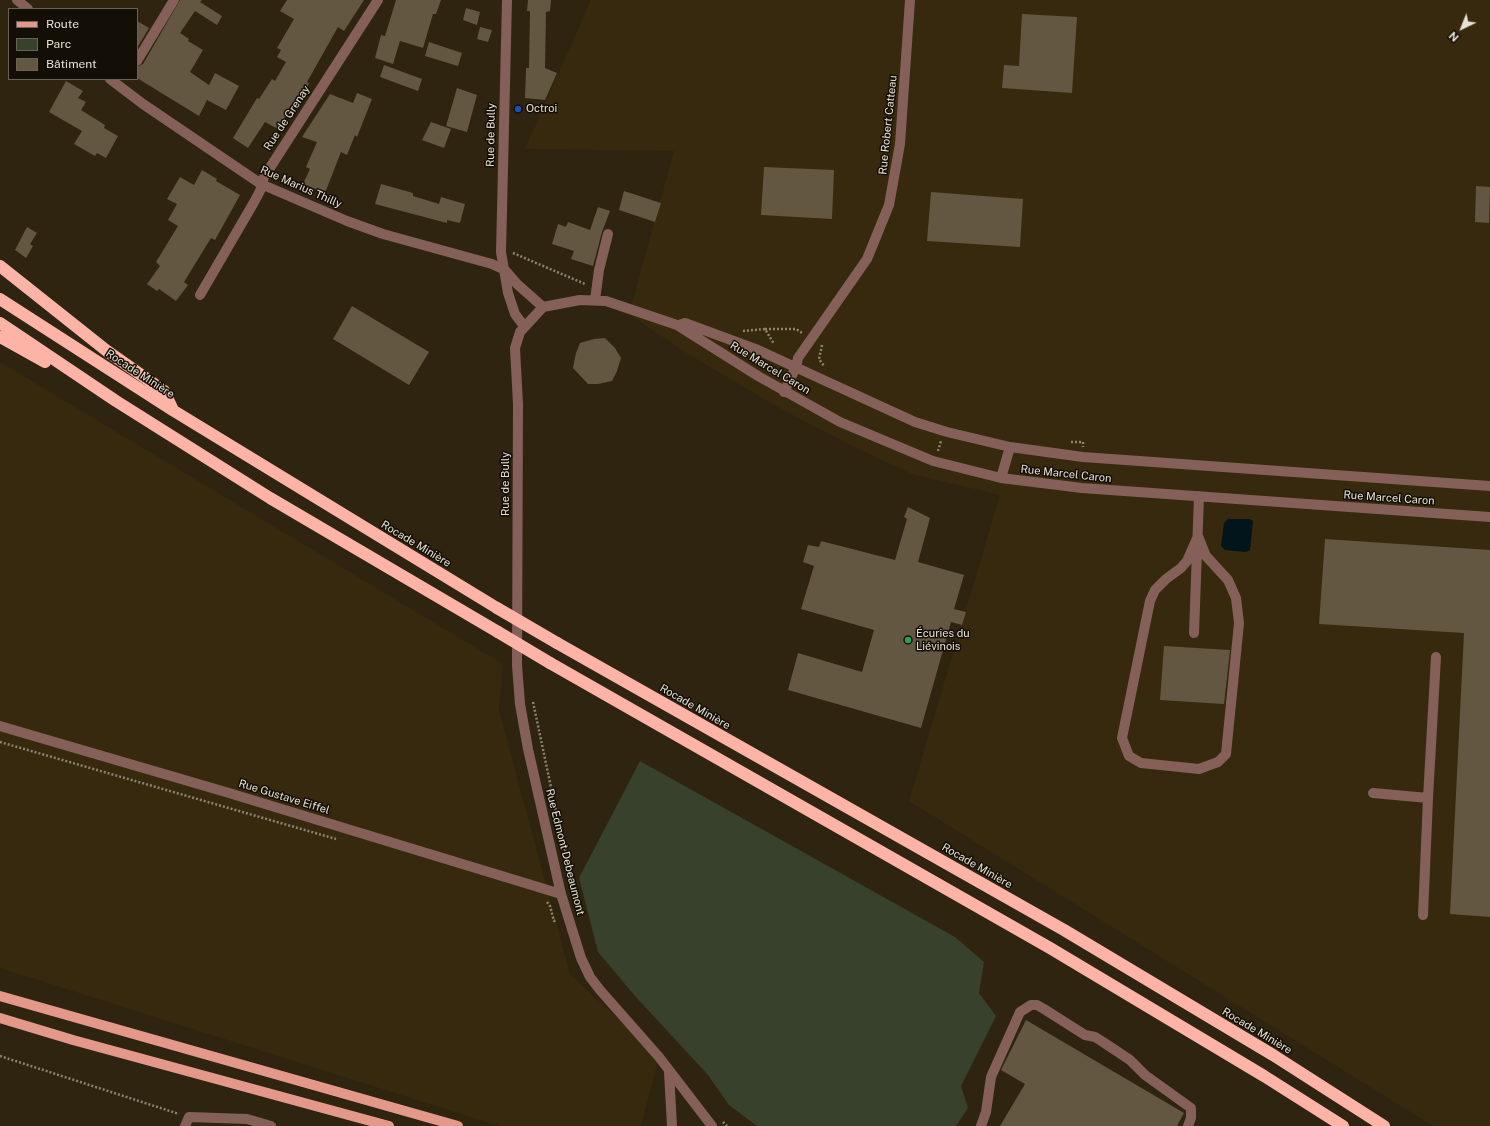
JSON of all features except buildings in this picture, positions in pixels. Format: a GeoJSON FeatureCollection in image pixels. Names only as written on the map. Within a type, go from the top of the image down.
{"type":"FeatureCollection","features":[{"type":"Feature","properties":{"kind":"highway"},"geometry":{"type":"LineString","coordinates":[[0,266],[108,351],[164,391],[174,411]]}},
{"type":"Feature","properties":{"kind":"highway","name":"Rocade Minière"},"geometry":{"type":"LineString","coordinates":[[0,299],[174,411],[557,644],[1064,930],[1273,1055],[1384,1126]]}},
{"type":"Feature","properties":{"kind":"highway"},"geometry":{"type":"LineString","coordinates":[[0,323],[116,401],[270,498],[550,663],[1050,948],[1264,1076],[1343,1126]]}},
{"type":"Feature","properties":{"kind":"highway"},"geometry":{"type":"LineString","coordinates":[[0,337],[116,401]]}},
{"type":"Feature","properties":{"kind":"main road"},"geometry":{"type":"LineString","coordinates":[[0,996],[458,1126]]}},
{"type":"Feature","properties":{"kind":"main road"},"geometry":{"type":"LineString","coordinates":[[0,1018],[389,1126]]}},
{"type":"Feature","properties":{"kind":"street"},"geometry":{"type":"LineString","coordinates":[[17,0],[27,8]]}},
{"type":"Feature","properties":{"kind":"street"},"geometry":{"type":"LineString","coordinates":[[138,59],[174,0]]}},
{"type":"Feature","properties":{"kind":"street","name":"Rue de Grenay"},"geometry":{"type":"LineString","coordinates":[[200,295],[253,204],[264,177],[378,0]]}},
{"type":"Feature","properties":{"kind":"street","name":"Rue de Bully"},"geometry":{"type":"LineString","coordinates":[[507,0],[501,252],[508,293],[516,314],[524,326],[518,338],[516,348],[518,404],[517,665],[520,704]]}},
{"type":"Feature","properties":{"kind":"street","name":"Rue Robert Catteau"},"geometry":{"type":"LineString","coordinates":[[784,392],[796,367],[798,358],[867,259],[889,205],[900,144],[910,0]]}},
{"type":"Feature","properties":{"kind":"street","name":"Rue Marius Thilly"},"geometry":{"type":"LineString","coordinates":[[111,80],[120,88],[261,184],[347,221],[383,234],[482,261],[505,270]]}},
{"type":"Feature","properties":{"kind":"street"},"geometry":{"type":"LineString","coordinates":[[120,88],[125,80]]}},
{"type":"Feature","properties":{"kind":"street"},"geometry":{"type":"LineString","coordinates":[[595,300],[599,270],[608,234]]}},
{"type":"Feature","properties":{"kind":"street","name":"Rue de Bully"},"geometry":{"type":"LineString","coordinates":[[505,270],[517,284],[543,307]]}},
{"type":"Feature","properties":{"kind":"street","name":"Rue Marcel Caron"},"geometry":{"type":"LineString","coordinates":[[543,307],[569,301],[606,301],[677,325],[784,392],[840,422],[933,461],[1000,478],[1054,486],[1490,517]]}},
{"type":"Feature","properties":{"kind":"street"},"geometry":{"type":"LineString","coordinates":[[524,326],[543,307]]}},
{"type":"Feature","properties":{"kind":"street","name":"Rue Marcel Caron"},"geometry":{"type":"LineString","coordinates":[[677,325],[685,324],[758,350],[887,411],[916,422],[947,432],[1010,447],[1083,457],[1490,486]]}},
{"type":"Feature","properties":{"kind":"street"},"geometry":{"type":"LineString","coordinates":[[1000,478],[1010,447]]}},
{"type":"Feature","properties":{"kind":"street"},"geometry":{"type":"LineString","coordinates":[[1194,633],[1199,496]]}},
{"type":"Feature","properties":{"kind":"street"},"geometry":{"type":"LineString","coordinates":[[1198,536],[1206,556],[1228,580],[1236,598],[1238,610],[1239,622],[1226,754],[1218,762],[1199,770],[1141,763],[1129,756],[1122,738],[1150,600],[1155,590],[1187,561],[1198,536]]}},
{"type":"Feature","properties":{"kind":"street"},"geometry":{"type":"LineString","coordinates":[[1423,915],[1436,658]]}},
{"type":"Feature","properties":{"kind":"street","name":"Rue Edmont Debeaumont"},"geometry":{"type":"LineString","coordinates":[[520,704],[528,749],[561,894],[581,958],[590,977],[600,990],[659,1057],[669,1072],[712,1126]]}},
{"type":"Feature","properties":{"kind":"street","name":"Rue Gustave Eiffel"},"geometry":{"type":"LineString","coordinates":[[0,726],[229,793],[561,894]]}},
{"type":"Feature","properties":{"kind":"street"},"geometry":{"type":"LineString","coordinates":[[1374,793],[1428,798]]}},
{"type":"Feature","properties":{"kind":"street"},"geometry":{"type":"LineString","coordinates":[[981,1126],[986,1112],[991,1077],[1020,1012],[1031,1005],[1044,1009],[1085,1035],[1095,1037],[1130,1060],[1145,1075],[1191,1108],[1191,1118],[1188,1126]]}},
{"type":"Feature","properties":{"kind":"street"},"geometry":{"type":"LineString","coordinates":[[669,1072],[672,1126]]}},
{"type":"Feature","properties":{"kind":"street"},"geometry":{"type":"LineString","coordinates":[[187,1121],[247,1119],[272,1126]]}},
{"type":"Feature","properties":{"kind":"path"},"geometry":{"type":"LineString","coordinates":[[765,329],[796,329]]}},
{"type":"Feature","properties":{"kind":"path"},"geometry":{"type":"LineString","coordinates":[[810,339],[822,346],[819,359],[824,366],[830,370]]}},
{"type":"Feature","properties":{"kind":"path"},"geometry":{"type":"LineString","coordinates":[[1064,442],[1084,442],[1083,457]]}},
{"type":"Feature","properties":{"kind":"path"},"geometry":{"type":"LineString","coordinates":[[532,696],[557,818]]}},
{"type":"Feature","properties":{"kind":"path"},"geometry":{"type":"LineString","coordinates":[[0,742],[342,842]]}},
{"type":"Feature","properties":{"kind":"path"},"geometry":{"type":"LineString","coordinates":[[561,833],[580,912]]}},
{"type":"Feature","properties":{"kind":"path"},"geometry":{"type":"LineString","coordinates":[[542,899],[550,906],[554,921],[560,919]]}},
{"type":"Feature","properties":{"kind":"path"},"geometry":{"type":"LineString","coordinates":[[0,1056],[187,1121]]}},
{"type":"Feature","properties":{"kind":"path"},"geometry":{"type":"LineString","coordinates":[[722,1121],[728,1126]]}},
{"type":"Feature","properties":{"kind":"shaded area"},"geometry":{"type":"Polygon","coordinates":[[[591,0],[1490,0],[1490,1126],[1433,1126],[909,801],[1000,495],[912,474],[854,447],[781,409],[683,351],[629,314],[674,151],[525,149],[591,0]]]}},
{"type":"Feature","properties":{"kind":"shaded area"},"geometry":{"type":"Polygon","coordinates":[[[0,362],[503,664],[499,710],[570,974],[659,1057],[641,1126],[499,1126],[0,968],[0,362]]]}},
{"type":"Feature","properties":{"kind":"shaded area"},"geometry":{"type":"Polygon","coordinates":[[[1228,519],[1250,519],[1253,521],[1250,550],[1246,552],[1225,550],[1221,546],[1224,523],[1228,519]]]}},
{"type":"Feature","properties":{"kind":"green space"},"geometry":{"type":"Polygon","coordinates":[[[640,761],[955,937],[984,962],[979,993],[996,1016],[961,1086],[968,1108],[956,1126],[757,1126],[729,1105],[708,1075],[635,996],[598,952],[579,878],[640,761]]]}},
{"type":"Feature","properties":{"kind":"place","name":"Octroi"},"geometry":{"type":"Point","coordinates":[518,109]}},
{"type":"Feature","properties":{"kind":"place","name":"Écuries du Liévinois"},"geometry":{"type":"Point","coordinates":[908,640]}}]}
